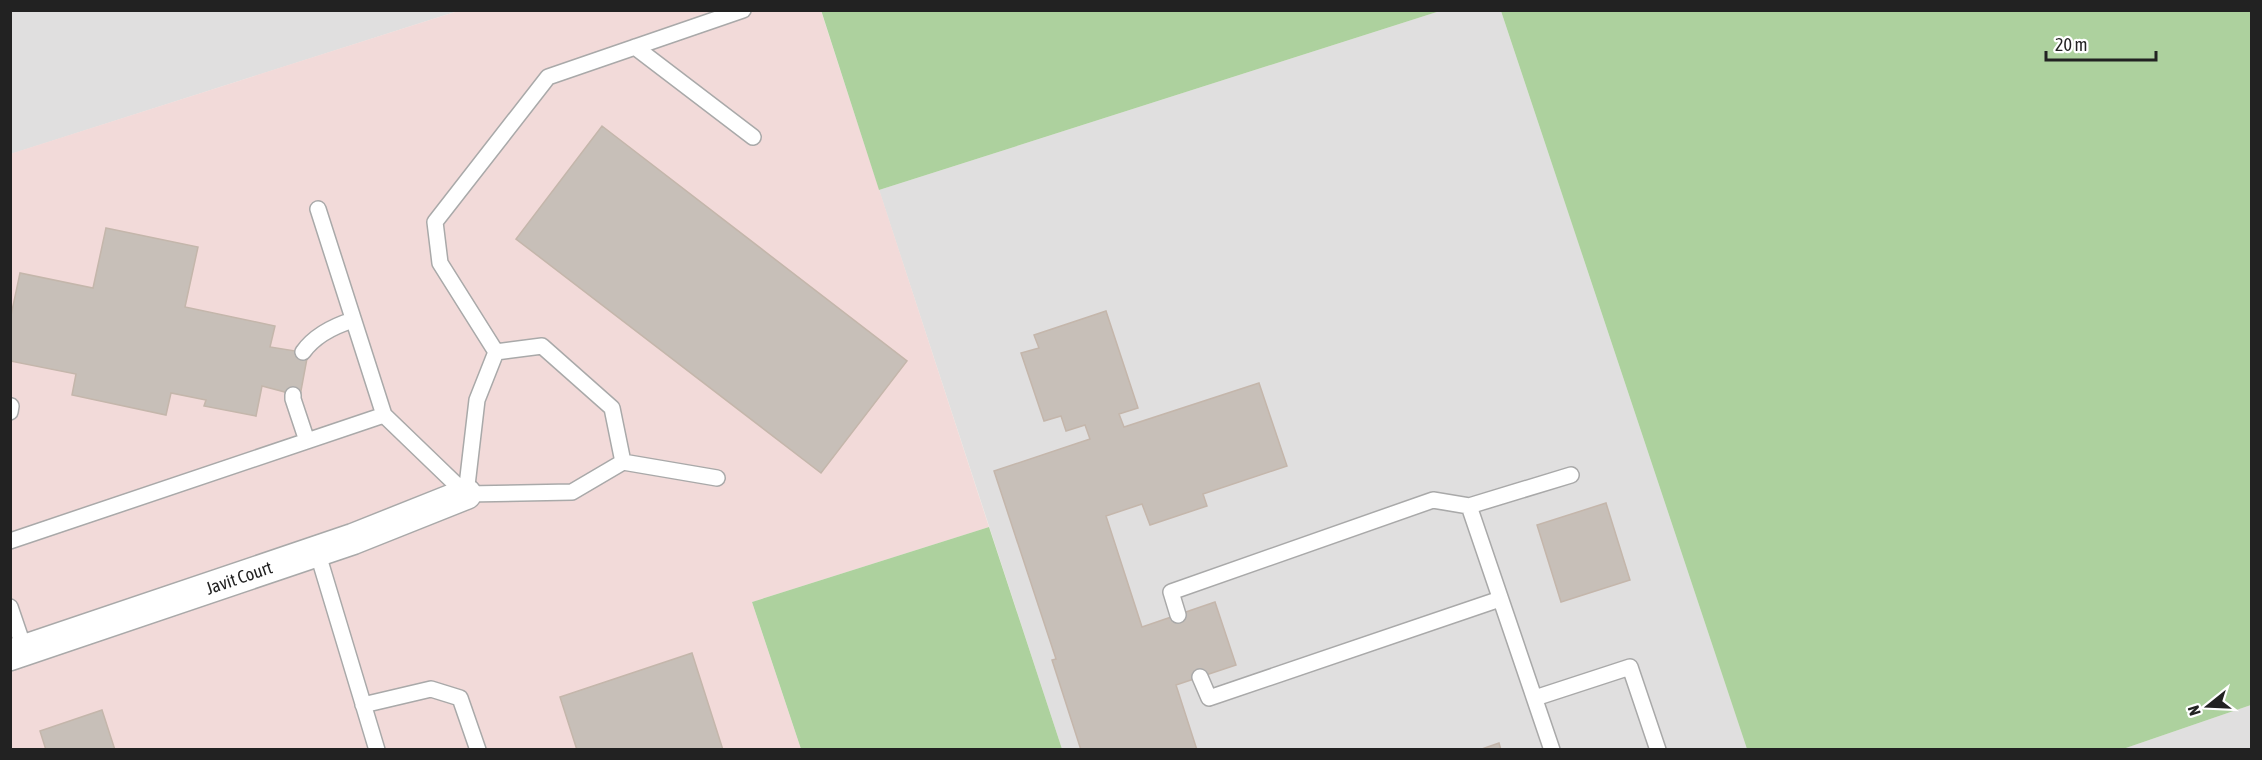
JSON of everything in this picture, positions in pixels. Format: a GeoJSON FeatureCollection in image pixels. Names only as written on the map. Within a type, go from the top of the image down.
{"type":"FeatureCollection","features":[{"type":"Feature","properties":{"kind":"street","name":"Javit Court"},"geometry":{"type":"LineString","coordinates":[[18,653],[317,551],[466,494]]}},
{"type":"Feature","properties":{"kind":"lane"},"geometry":{"type":"LineString","coordinates":[[496,352],[440,263],[435,222],[548,77],[743,10]]}},
{"type":"Feature","properties":{"kind":"lane"},"geometry":{"type":"LineString","coordinates":[[635,47],[753,137]]}},
{"type":"Feature","properties":{"kind":"lane"},"geometry":{"type":"LineString","coordinates":[[318,209],[384,415],[466,494],[572,492],[622,462],[717,478]]}},
{"type":"Feature","properties":{"kind":"lane"},"geometry":{"type":"LineString","coordinates":[[303,352],[331,327],[353,320]]}},
{"type":"Feature","properties":{"kind":"lane"},"geometry":{"type":"LineString","coordinates":[[496,352],[542,346],[612,408],[622,462]]}},
{"type":"Feature","properties":{"kind":"lane"},"geometry":{"type":"LineString","coordinates":[[466,494],[477,400],[496,352]]}},
{"type":"Feature","properties":{"kind":"lane"},"geometry":{"type":"LineString","coordinates":[[293,395],[307,441]]}},
{"type":"Feature","properties":{"kind":"lane"},"geometry":{"type":"LineString","coordinates":[[10,412],[11,406]]}},
{"type":"Feature","properties":{"kind":"lane"},"geometry":{"type":"LineString","coordinates":[[10,541],[384,415]]}},
{"type":"Feature","properties":{"kind":"lane"},"geometry":{"type":"LineString","coordinates":[[1178,615],[1171,592],[1433,500],[1469,506],[1571,475]]}},
{"type":"Feature","properties":{"kind":"lane"},"geometry":{"type":"LineString","coordinates":[[1469,506],[1552,750]]}},
{"type":"Feature","properties":{"kind":"lane"},"geometry":{"type":"LineString","coordinates":[[317,551],[377,750]]}},
{"type":"Feature","properties":{"kind":"lane"},"geometry":{"type":"LineString","coordinates":[[1200,677],[1209,698],[1500,599]]}},
{"type":"Feature","properties":{"kind":"lane"},"geometry":{"type":"LineString","coordinates":[[10,607],[18,653]]}},
{"type":"Feature","properties":{"kind":"lane"},"geometry":{"type":"LineString","coordinates":[[1534,698],[1630,668],[1658,750]]}},
{"type":"Feature","properties":{"kind":"lane"},"geometry":{"type":"LineString","coordinates":[[363,705],[431,689],[460,698],[478,750]]}},
{"type":"Feature","properties":{"kind":"shaded area"},"geometry":{"type":"Polygon","coordinates":[[[11,10],[458,10],[458,11],[11,154],[11,10]]]}},
{"type":"Feature","properties":{"kind":"shaded area"},"geometry":{"type":"Polygon","coordinates":[[[458,11],[821,11],[989,527],[752,602],[801,749],[11,749],[10,154],[458,11]]]}},
{"type":"Feature","properties":{"kind":"shaded area"},"geometry":{"type":"Polygon","coordinates":[[[1440,11],[1501,11],[1747,749],[1062,749],[879,190],[1440,11]]]}},
{"type":"Feature","properties":{"kind":"shaded area"},"geometry":{"type":"Polygon","coordinates":[[[2251,705],[2251,749],[2123,749],[2251,705]]]}},
{"type":"Feature","properties":{"kind":"green space"},"geometry":{"type":"Polygon","coordinates":[[[821,10],[1440,10],[1440,11],[879,190],[821,10]]]}},
{"type":"Feature","properties":{"kind":"green space"},"geometry":{"type":"Polygon","coordinates":[[[1501,11],[2251,11],[2251,705],[2123,749],[1747,749],[1501,11]]]}},
{"type":"Feature","properties":{"kind":"green space"},"geometry":{"type":"Polygon","coordinates":[[[989,527],[1062,749],[801,749],[752,602],[989,527]]]}},
{"type":"Feature","properties":{"kind":"building"},"geometry":{"type":"Polygon","coordinates":[[[602,126],[907,361],[821,473],[516,239],[602,126]]]}},
{"type":"Feature","properties":{"kind":"building"},"geometry":{"type":"Polygon","coordinates":[[[106,228],[198,247],[185,307],[275,326],[270,347],[308,353],[300,396],[262,386],[256,416],[204,406],[206,400],[171,393],[166,415],[72,395],[76,374],[10,361],[10,320],[20,273],[93,288],[106,228]]]}},
{"type":"Feature","properties":{"kind":"building"},"geometry":{"type":"Polygon","coordinates":[[[1106,311],[1138,408],[1119,414],[1124,427],[1259,383],[1287,466],[1203,494],[1207,506],[1150,525],[1142,504],[1106,516],[1142,627],[1215,602],[1236,665],[1176,685],[1197,750],[1081,750],[1052,660],[1056,659],[994,471],[1090,439],[1085,425],[1066,431],[1061,416],[1044,421],[1021,353],[1039,348],[1034,335],[1106,311]]]}},
{"type":"Feature","properties":{"kind":"building"},"geometry":{"type":"Polygon","coordinates":[[[1606,503],[1630,580],[1561,602],[1537,525],[1606,503]]]}},
{"type":"Feature","properties":{"kind":"building"},"geometry":{"type":"Polygon","coordinates":[[[692,653],[723,750],[577,750],[560,697],[692,653]]]}},
{"type":"Feature","properties":{"kind":"building"},"geometry":{"type":"Polygon","coordinates":[[[102,710],[115,750],[46,750],[40,731],[102,710]]]}},
{"type":"Feature","properties":{"kind":"building"},"geometry":{"type":"Polygon","coordinates":[[[1499,743],[1501,750],[1479,750],[1499,743]]]}}]}
